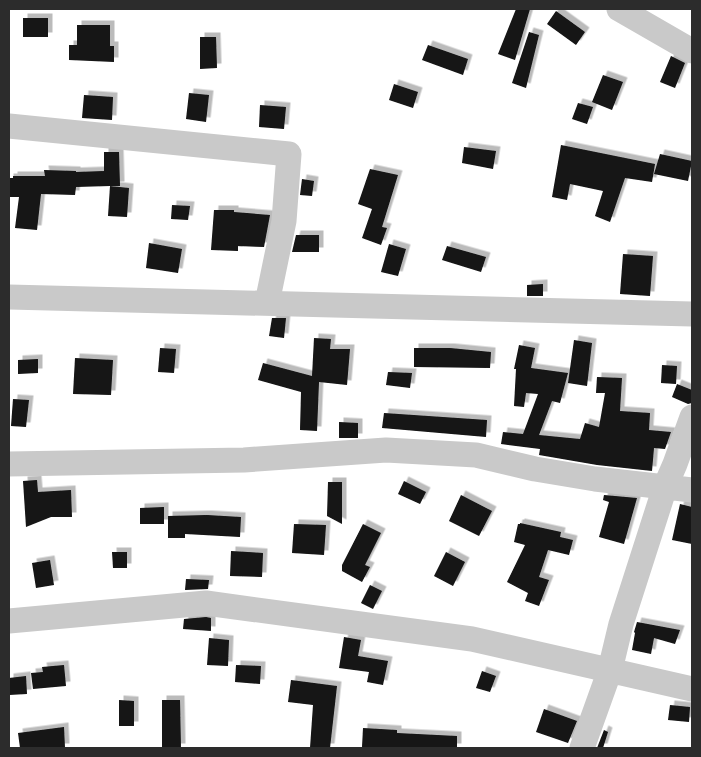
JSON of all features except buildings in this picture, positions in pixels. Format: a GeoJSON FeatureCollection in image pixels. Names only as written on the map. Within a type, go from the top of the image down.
{"type":"FeatureCollection","features":[{"type":"Feature","properties":{"kind":"street"},"geometry":{"type":"LineString","coordinates":[[618,9],[692,52]]}},
{"type":"Feature","properties":{"kind":"street"},"geometry":{"type":"LineString","coordinates":[[9,126],[289,154],[284,221],[267,303]]}},
{"type":"Feature","properties":{"kind":"street"},"geometry":{"type":"LineString","coordinates":[[9,297],[692,314]]}},
{"type":"Feature","properties":{"kind":"street"},"geometry":{"type":"LineString","coordinates":[[582,748],[610,670],[621,624],[665,487],[692,417]]}},
{"type":"Feature","properties":{"kind":"street"},"geometry":{"type":"LineString","coordinates":[[9,464],[244,460],[386,450],[476,455],[535,469],[595,479],[692,490]]}},
{"type":"Feature","properties":{"kind":"street"},"geometry":{"type":"LineString","coordinates":[[9,621],[206,604],[472,639],[692,689]]}}]}
